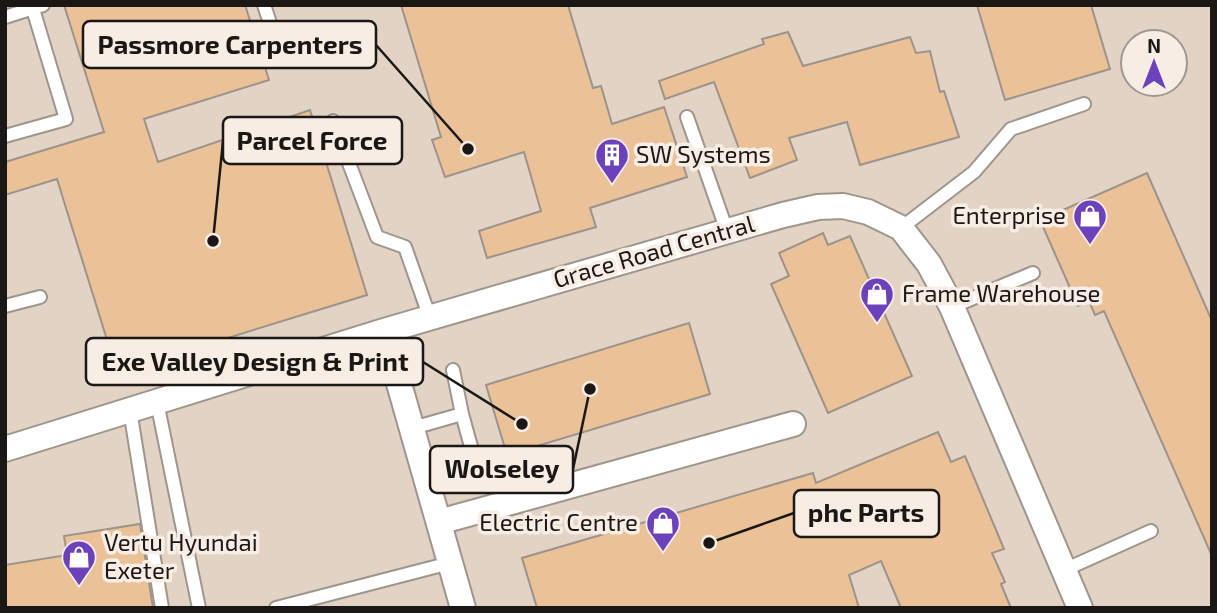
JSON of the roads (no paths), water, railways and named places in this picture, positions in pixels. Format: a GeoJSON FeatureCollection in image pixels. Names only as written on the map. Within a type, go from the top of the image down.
{"type":"FeatureCollection","features":[{"type":"Feature","properties":{"kind":"street","name":"Grace Road Central"},"geometry":{"type":"LineString","coordinates":[[5,449],[384,331],[727,231],[818,207],[843,206],[868,212],[901,228],[929,264],[952,307],[1080,608]]}},
{"type":"Feature","properties":{"kind":"street"},"geometry":{"type":"LineString","coordinates":[[384,331],[463,608]]}},
{"type":"Feature","properties":{"kind":"street"},"geometry":{"type":"LineString","coordinates":[[439,522],[793,424]]}},
{"type":"Feature","properties":{"kind":"lane"},"geometry":{"type":"LineString","coordinates":[[264,5],[274,32]]}},
{"type":"Feature","properties":{"kind":"lane"},"geometry":{"type":"LineString","coordinates":[[5,17],[38,7],[66,119],[5,136]]}},
{"type":"Feature","properties":{"kind":"lane"},"geometry":{"type":"LineString","coordinates":[[901,228],[974,172],[1012,129],[1083,104]]}},
{"type":"Feature","properties":{"kind":"lane"},"geometry":{"type":"LineString","coordinates":[[687,117],[727,231]]}},
{"type":"Feature","properties":{"kind":"lane"},"geometry":{"type":"LineString","coordinates":[[334,121],[377,237],[405,247],[430,318]]}},
{"type":"Feature","properties":{"kind":"lane"},"geometry":{"type":"LineString","coordinates":[[952,307],[1033,273]]}},
{"type":"Feature","properties":{"kind":"lane"},"geometry":{"type":"LineString","coordinates":[[5,306],[40,297]]}},
{"type":"Feature","properties":{"kind":"lane"},"geometry":{"type":"LineString","coordinates":[[453,370],[475,461]]}},
{"type":"Feature","properties":{"kind":"lane"},"geometry":{"type":"LineString","coordinates":[[157,402],[199,608]]}},
{"type":"Feature","properties":{"kind":"lane"},"geometry":{"type":"LineString","coordinates":[[130,410],[162,608]]}},
{"type":"Feature","properties":{"kind":"lane"},"geometry":{"type":"LineString","coordinates":[[413,428],[462,414]]}},
{"type":"Feature","properties":{"kind":"lane"},"geometry":{"type":"LineString","coordinates":[[1064,570],[1150,531]]}},
{"type":"Feature","properties":{"kind":"lane"},"geometry":{"type":"LineString","coordinates":[[276,608],[450,563]]}},
{"type":"Feature","properties":{"kind":"place","name":"Passmore Carpenters"},"geometry":{"type":"Point","coordinates":[468,149]}},
{"type":"Feature","properties":{"kind":"place","name":"SW Systems"},"geometry":{"type":"Point","coordinates":[612,185]}},
{"type":"Feature","properties":{"kind":"place","name":"Parcel Force"},"geometry":{"type":"Point","coordinates":[213,241]}},
{"type":"Feature","properties":{"kind":"place","name":"Enterprise"},"geometry":{"type":"Point","coordinates":[1090,246]}},
{"type":"Feature","properties":{"kind":"place","name":"Frame Warehouse"},"geometry":{"type":"Point","coordinates":[877,324]}},
{"type":"Feature","properties":{"kind":"place","name":"Wolseley"},"geometry":{"type":"Point","coordinates":[590,389]}},
{"type":"Feature","properties":{"kind":"place","name":"Exe Valley Design & Print"},"geometry":{"type":"Point","coordinates":[522,424]}},
{"type":"Feature","properties":{"kind":"place","name":"phc Parts"},"geometry":{"type":"Point","coordinates":[709,543]}},
{"type":"Feature","properties":{"kind":"place","name":"Electric Centre"},"geometry":{"type":"Point","coordinates":[663,553]}},
{"type":"Feature","properties":{"kind":"place","name":"Vertu Hyundai Exeter"},"geometry":{"type":"Point","coordinates":[79,587]}}]}
